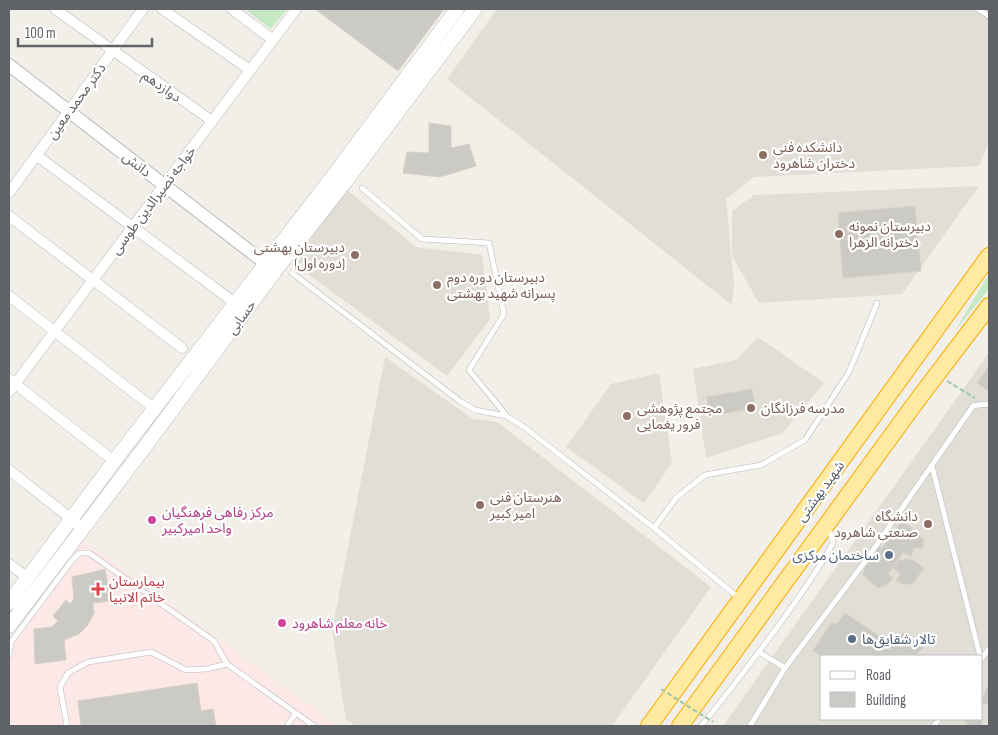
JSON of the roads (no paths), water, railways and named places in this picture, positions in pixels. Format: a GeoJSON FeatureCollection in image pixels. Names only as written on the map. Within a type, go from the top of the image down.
{"type":"FeatureCollection","features":[{"type":"Feature","properties":{"kind":"highway","name":"شهید بهشتی"},"geometry":{"type":"LineString","coordinates":[[650,726],[989,256]]}},
{"type":"Feature","properties":{"kind":"highway","name":"شهید بهشتی"},"geometry":{"type":"LineString","coordinates":[[680,726],[916,402],[989,306]]}},
{"type":"Feature","properties":{"kind":"highway"},"geometry":{"type":"LineString","coordinates":[[869,424],[867,435],[872,441],[877,442],[916,402]]}},
{"type":"Feature","properties":{"kind":"main road","name":"حسابی"},"geometry":{"type":"LineString","coordinates":[[9,626],[144,448],[333,176],[457,9]]}},
{"type":"Feature","properties":{"kind":"main road","name":"حسابی"},"geometry":{"type":"LineString","coordinates":[[9,603],[114,461],[235,303],[270,267],[350,177],[475,9]]}},
{"type":"Feature","properties":{"kind":"street","name":"دوازدهم"},"geometry":{"type":"LineString","coordinates":[[55,9],[212,121]]}},
{"type":"Feature","properties":{"kind":"street","name":"دکتر محمد معین"},"geometry":{"type":"LineString","coordinates":[[9,193],[143,9]]}},
{"type":"Feature","properties":{"kind":"street"},"geometry":{"type":"LineString","coordinates":[[162,9],[250,70]]}},
{"type":"Feature","properties":{"kind":"street"},"geometry":{"type":"LineString","coordinates":[[232,9],[273,40]]}},
{"type":"Feature","properties":{"kind":"street","name":"خواجه نصیرالدین طوسی"},"geometry":{"type":"LineString","coordinates":[[11,385],[93,280],[296,9]]}},
{"type":"Feature","properties":{"kind":"street","name":"دانش"},"geometry":{"type":"LineString","coordinates":[[9,65],[270,267]]}},
{"type":"Feature","properties":{"kind":"street"},"geometry":{"type":"LineString","coordinates":[[36,154],[235,303]]}},
{"type":"Feature","properties":{"kind":"street"},"geometry":{"type":"LineString","coordinates":[[9,216],[182,348]]}},
{"type":"Feature","properties":{"kind":"street"},"geometry":{"type":"LineString","coordinates":[[9,296],[155,409]]}},
{"type":"Feature","properties":{"kind":"street"},"geometry":{"type":"LineString","coordinates":[[11,385],[114,461]]}},
{"type":"Feature","properties":{"kind":"street"},"geometry":{"type":"LineString","coordinates":[[9,470],[83,528]]}},
{"type":"Feature","properties":{"kind":"street"},"geometry":{"type":"LineString","coordinates":[[9,564],[28,578]]}},
{"type":"Feature","properties":{"kind":"lane"},"geometry":{"type":"LineString","coordinates":[[978,9],[989,16]]}},
{"type":"Feature","properties":{"kind":"lane"},"geometry":{"type":"LineString","coordinates":[[362,188],[422,239],[489,243],[504,314],[469,370],[506,416],[524,427],[654,528],[741,600]]}},
{"type":"Feature","properties":{"kind":"lane"},"geometry":{"type":"LineString","coordinates":[[292,273],[461,402],[475,410],[506,416]]}},
{"type":"Feature","properties":{"kind":"lane"},"geometry":{"type":"LineString","coordinates":[[654,528],[676,498],[705,476],[761,465],[805,440],[849,372],[877,303]]}},
{"type":"Feature","properties":{"kind":"lane"},"geometry":{"type":"LineString","coordinates":[[750,726],[785,668],[864,563],[973,406],[987,405]]}},
{"type":"Feature","properties":{"kind":"lane"},"geometry":{"type":"LineString","coordinates":[[932,466],[980,655]]}},
{"type":"Feature","properties":{"kind":"lane"},"geometry":{"type":"LineString","coordinates":[[701,726],[731,690],[802,594],[826,557],[833,543],[828,524]]}},
{"type":"Feature","properties":{"kind":"lane"},"geometry":{"type":"LineString","coordinates":[[9,654],[11,642],[73,559],[80,554],[89,553],[214,641],[228,664],[314,726]]}},
{"type":"Feature","properties":{"kind":"lane"},"geometry":{"type":"LineString","coordinates":[[67,726],[60,687],[68,673],[88,662],[151,652],[186,670],[206,669],[228,664]]}},
{"type":"Feature","properties":{"kind":"lane"},"geometry":{"type":"LineString","coordinates":[[759,652],[785,668]]}},
{"type":"Feature","properties":{"kind":"lane"},"geometry":{"type":"LineString","coordinates":[[287,726],[296,714]]}},
{"type":"Feature","properties":{"kind":"place","name":"دانشکده فنی دختران شاهرود"},"geometry":{"type":"Point","coordinates":[763,155]}},
{"type":"Feature","properties":{"kind":"place","name":"دبیرستان نمونه دخترانه الزهرا"},"geometry":{"type":"Point","coordinates":[839,234]}},
{"type":"Feature","properties":{"kind":"place","name":"دبیرستان بهشتی (دوره اول)"},"geometry":{"type":"Point","coordinates":[355,255]}},
{"type":"Feature","properties":{"kind":"place","name":"دبیرستان دوره دوم پسرانه شهید بهشتی"},"geometry":{"type":"Point","coordinates":[437,285]}},
{"type":"Feature","properties":{"kind":"place","name":"مدرسه فرزانگان"},"geometry":{"type":"Point","coordinates":[751,408]}},
{"type":"Feature","properties":{"kind":"place","name":"مجتمع پژوهشی فرور یغمایی"},"geometry":{"type":"Point","coordinates":[627,416]}},
{"type":"Feature","properties":{"kind":"place","name":"هنرستان فنی امیر کبیر"},"geometry":{"type":"Point","coordinates":[480,505]}},
{"type":"Feature","properties":{"kind":"place","name":"مرکز رفاهی فرهنگیان واحد امیرکبیر"},"geometry":{"type":"Point","coordinates":[152,520]}},
{"type":"Feature","properties":{"kind":"place","name":"دانشگاه صنعتی شاهرود"},"geometry":{"type":"Point","coordinates":[928,524]}},
{"type":"Feature","properties":{"kind":"place","name":"ساختمان مرکزی"},"geometry":{"type":"Point","coordinates":[889,555]}},
{"type":"Feature","properties":{"kind":"place","name":"بیمارستان خاتم الانبیا"},"geometry":{"type":"Point","coordinates":[98,589]}},
{"type":"Feature","properties":{"kind":"place","name":"خانه معلم شاهرود"},"geometry":{"type":"Point","coordinates":[282,623]}},
{"type":"Feature","properties":{"kind":"place","name":"تالار شقایق‌‌ها"},"geometry":{"type":"Point","coordinates":[852,639]}}]}
